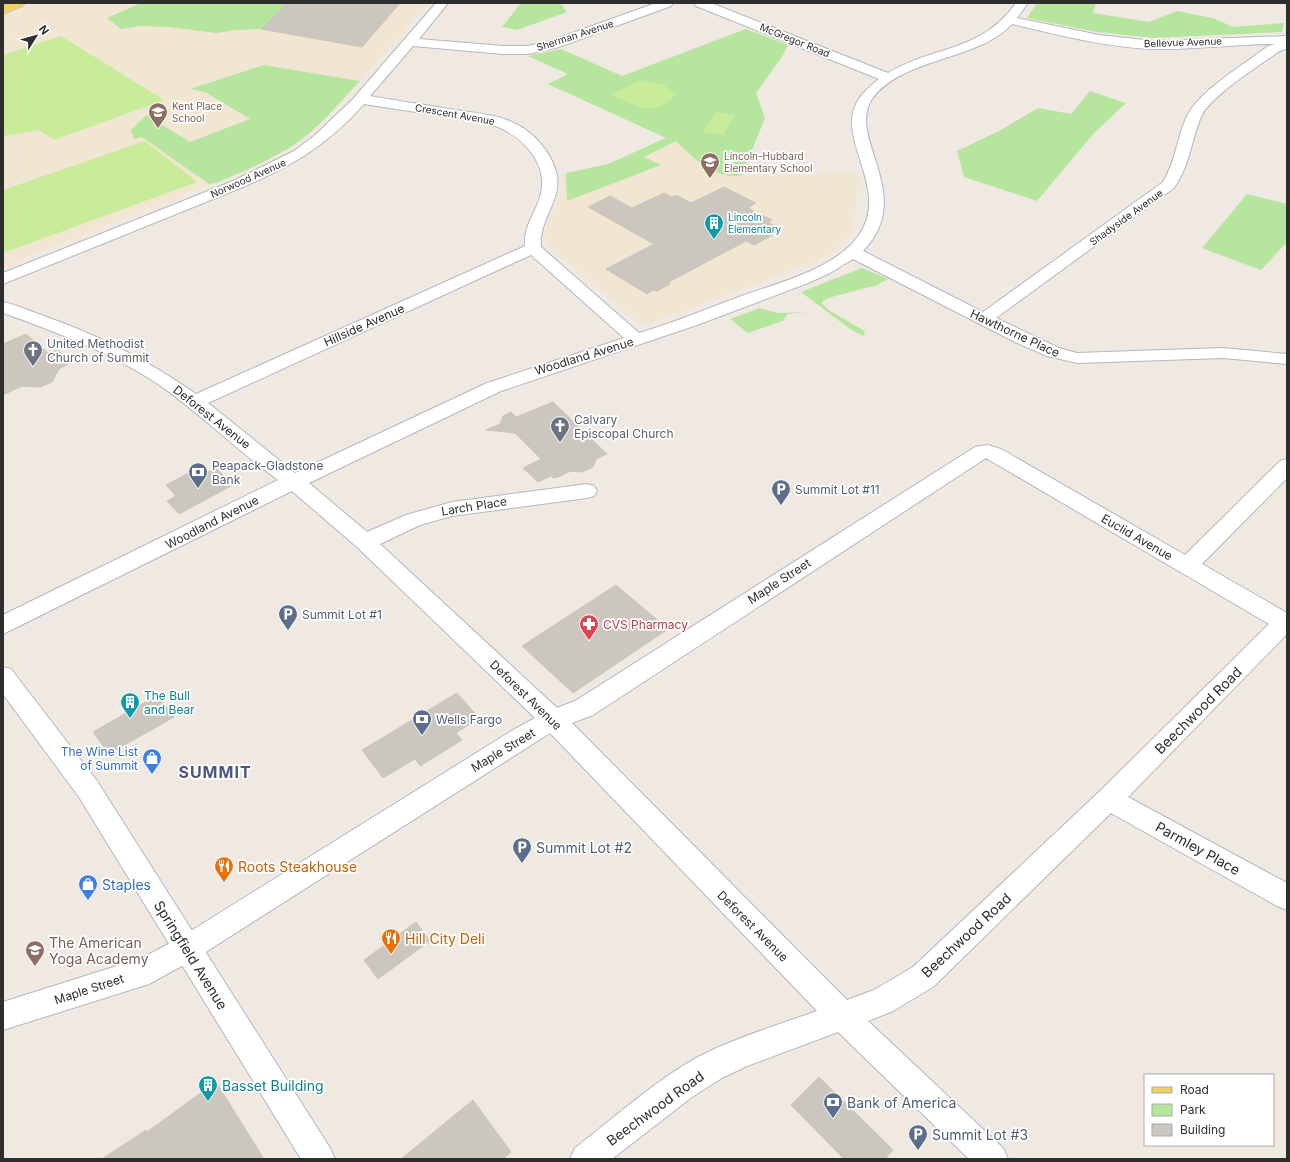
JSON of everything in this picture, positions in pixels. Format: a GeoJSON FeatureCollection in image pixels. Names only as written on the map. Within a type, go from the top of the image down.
{"type":"FeatureCollection","features":[{"type":"Feature","properties":{"kind":"main road"},"geometry":{"type":"LineString","coordinates":[[3,10],[19,3]]}},
{"type":"Feature","properties":{"kind":"street","name":"Norwood Avenue"},"geometry":{"type":"LineString","coordinates":[[3,279],[269,170],[298,155],[321,137],[360,98],[442,3]]}},
{"type":"Feature","properties":{"kind":"street","name":"Sherman Avenue"},"geometry":{"type":"LineString","coordinates":[[409,42],[503,50],[528,50],[554,44],[667,3]]}},
{"type":"Feature","properties":{"kind":"street","name":"McGregor Road"},"geometry":{"type":"LineString","coordinates":[[700,3],[889,78]]}},
{"type":"Feature","properties":{"kind":"street","name":"Woodland Avenue"},"geometry":{"type":"LineString","coordinates":[[3,625],[294,482],[494,387],[530,373],[636,340],[834,265],[863,242],[870,231],[876,198],[874,177],[862,145],[858,125],[862,106],[872,91],[889,78],[911,65],[974,44],[990,36],[1009,20],[1022,3]]}},
{"type":"Feature","properties":{"kind":"street","name":"Bellevue Avenue"},"geometry":{"type":"LineString","coordinates":[[1009,20],[1106,40],[1138,44],[1179,45],[1249,40],[1287,40]]}},
{"type":"Feature","properties":{"kind":"street","name":"Shadyside Avenue"},"geometry":{"type":"LineString","coordinates":[[984,319],[1169,186],[1178,170],[1194,116],[1204,101],[1273,49],[1287,44]]}},
{"type":"Feature","properties":{"kind":"street","name":"Crescent Avenue"},"geometry":{"type":"LineString","coordinates":[[360,98],[489,119],[510,126],[524,136],[536,148],[545,163],[551,179],[549,195],[531,238],[533,248]]}},
{"type":"Feature","properties":{"kind":"street"},"geometry":{"type":"LineString","coordinates":[[533,248],[636,340]]}},
{"type":"Feature","properties":{"kind":"street","name":"Hillside Avenue"},"geometry":{"type":"LineString","coordinates":[[195,402],[533,248]]}},
{"type":"Feature","properties":{"kind":"street","name":"Hawthorne Place"},"geometry":{"type":"LineString","coordinates":[[852,252],[1053,352],[1077,358],[1222,353],[1287,359]]}},
{"type":"Feature","properties":{"kind":"street","name":"Deforest Avenue"},"geometry":{"type":"LineString","coordinates":[[3,307],[67,330],[122,356],[158,376],[195,402],[366,542],[553,720],[843,1017],[992,1159]]}},
{"type":"Feature","properties":{"kind":"street","name":"Euclid Avenue"},"geometry":{"type":"LineString","coordinates":[[988,450],[1285,624]]}},
{"type":"Feature","properties":{"kind":"street","name":"Maple Street"},"geometry":{"type":"LineString","coordinates":[[3,1016],[149,970],[188,948],[522,737],[553,720],[584,708],[977,454],[988,450]]}},
{"type":"Feature","properties":{"kind":"street"},"geometry":{"type":"LineString","coordinates":[[1187,566],[1287,466]]}},
{"type":"Feature","properties":{"kind":"street","name":"Larch Place"},"geometry":{"type":"LineString","coordinates":[[366,542],[420,517],[452,509],[587,491]]}},
{"type":"Feature","properties":{"kind":"street","name":"Beechwood Road"},"geometry":{"type":"LineString","coordinates":[[586,1159],[681,1086],[710,1067],[742,1053],[843,1017],[892,996],[923,977],[1109,799],[1285,624]]}},
{"type":"Feature","properties":{"kind":"street","name":"Springfield Avenue"},"geometry":{"type":"LineString","coordinates":[[3,676],[88,790],[319,1159]]}},
{"type":"Feature","properties":{"kind":"street","name":"Parmley Place"},"geometry":{"type":"LineString","coordinates":[[1109,799],[1287,896]]}},
{"type":"Feature","properties":{"kind":"shaded area","name":"Kent Place School"},"geometry":{"type":"Polygon","coordinates":[[[36,3],[426,3],[364,77],[301,140],[274,156],[235,175],[3,267],[3,17],[36,3]]]}},
{"type":"Feature","properties":{"kind":"shaded area","name":"Lincoln-Hubbard Elementary School"},"geometry":{"type":"Polygon","coordinates":[[[746,29],[788,45],[781,58],[756,93],[765,118],[742,175],[859,174],[854,222],[850,235],[830,254],[811,263],[653,322],[640,323],[551,248],[546,243],[544,232],[561,194],[561,174],[608,164],[666,138],[548,84],[568,74],[528,56],[561,49],[622,76],[746,29]]]}},
{"type":"Feature","properties":{"kind":"green space"},"geometry":{"type":"Polygon","coordinates":[[[141,3],[287,3],[285,5],[287,7],[282,8],[260,29],[216,33],[169,27],[140,26],[121,29],[107,18],[141,3]]]}},
{"type":"Feature","properties":{"kind":"green space"},"geometry":{"type":"Polygon","coordinates":[[[521,3],[560,3],[567,12],[517,30],[502,27],[521,3]]]}},
{"type":"Feature","properties":{"kind":"green space"},"geometry":{"type":"Polygon","coordinates":[[[1037,3],[1096,3],[1093,13],[1149,22],[1177,11],[1213,18],[1233,27],[1284,23],[1282,32],[1154,38],[1097,32],[1027,18],[1037,3]]]}},
{"type":"Feature","properties":{"kind":"green space"},"geometry":{"type":"Polygon","coordinates":[[[746,29],[788,45],[781,58],[756,93],[765,118],[742,175],[724,175],[706,167],[676,141],[644,157],[661,165],[567,201],[566,173],[608,164],[666,138],[548,84],[568,74],[528,56],[561,49],[622,76],[746,29]]]}},
{"type":"Feature","properties":{"kind":"green space"},"geometry":{"type":"Polygon","coordinates":[[[61,36],[164,100],[54,140],[39,130],[3,136],[3,55],[61,36]]]}},
{"type":"Feature","properties":{"kind":"green space"},"geometry":{"type":"Polygon","coordinates":[[[264,65],[360,81],[324,119],[301,140],[271,158],[216,183],[209,184],[142,137],[134,139],[131,130],[146,115],[190,142],[250,119],[205,92],[190,89],[264,65]]]}},
{"type":"Feature","properties":{"kind":"green space"},"geometry":{"type":"Polygon","coordinates":[[[640,80],[664,85],[675,95],[659,107],[644,108],[611,95],[640,80]]]}},
{"type":"Feature","properties":{"kind":"green space"},"geometry":{"type":"Polygon","coordinates":[[[1090,91],[1126,103],[1094,133],[1037,201],[964,177],[957,151],[999,131],[1038,108],[1071,114],[1090,91]]]}},
{"type":"Feature","properties":{"kind":"green space"},"geometry":{"type":"Polygon","coordinates":[[[716,112],[735,115],[723,135],[703,132],[716,112]]]}},
{"type":"Feature","properties":{"kind":"green space"},"geometry":{"type":"Polygon","coordinates":[[[145,141],[197,182],[3,253],[3,190],[145,141]]]}},
{"type":"Feature","properties":{"kind":"green space"},"geometry":{"type":"Polygon","coordinates":[[[1247,194],[1287,204],[1287,242],[1261,270],[1202,248],[1247,194]]]}},
{"type":"Feature","properties":{"kind":"green space"},"geometry":{"type":"Polygon","coordinates":[[[862,268],[888,279],[873,287],[828,298],[823,301],[822,304],[830,311],[863,330],[865,333],[863,336],[850,329],[801,292],[862,268]]]}},
{"type":"Feature","properties":{"kind":"green space"},"geometry":{"type":"Polygon","coordinates":[[[760,308],[777,313],[806,312],[788,314],[784,318],[785,320],[748,333],[730,319],[760,308]]]}},
{"type":"Feature","properties":{"kind":"building"},"geometry":{"type":"Polygon","coordinates":[[[287,3],[400,3],[362,47],[261,29],[287,3]]]}},
{"type":"Feature","properties":{"kind":"building","name":"Lincoln Elementary"},"geometry":{"type":"Polygon","coordinates":[[[724,187],[756,203],[748,208],[772,220],[768,222],[782,230],[754,245],[746,241],[669,282],[670,284],[657,291],[653,290],[647,294],[606,269],[654,244],[588,207],[610,196],[632,208],[664,193],[672,197],[676,195],[691,203],[724,187]]]}},
{"type":"Feature","properties":{"kind":"building","name":"United Methodist Church of Summit"},"geometry":{"type":"Polygon","coordinates":[[[26,334],[49,354],[57,350],[72,362],[59,369],[52,382],[40,387],[22,386],[3,395],[3,344],[26,334]]]}},
{"type":"Feature","properties":{"kind":"building","name":"Calvary Episcopal Church"},"geometry":{"type":"Polygon","coordinates":[[[553,402],[607,454],[596,459],[593,467],[582,472],[571,471],[558,477],[553,478],[551,476],[538,482],[523,468],[541,459],[515,433],[486,430],[500,424],[503,416],[511,412],[516,417],[553,402]]]}},
{"type":"Feature","properties":{"kind":"building","name":"Peapack-Gladstone Bank"},"geometry":{"type":"Polygon","coordinates":[[[200,467],[206,473],[216,468],[233,485],[179,514],[167,501],[176,496],[166,485],[200,467]]]}},
{"type":"Feature","properties":{"kind":"building","name":"CVS Pharmacy"},"geometry":{"type":"Polygon","coordinates":[[[616,585],[668,629],[573,693],[522,646],[616,585]]]}},
{"type":"Feature","properties":{"kind":"building","name":"Wells Fargo"},"geometry":{"type":"Polygon","coordinates":[[[457,693],[479,718],[456,733],[462,740],[420,766],[415,759],[383,778],[362,750],[457,693]]]}},
{"type":"Feature","properties":{"kind":"building"},"geometry":{"type":"Polygon","coordinates":[[[158,695],[174,717],[109,754],[93,732],[158,695]]]}},
{"type":"Feature","properties":{"kind":"building","name":"Hill City Deli"},"geometry":{"type":"Polygon","coordinates":[[[416,922],[430,941],[378,979],[364,960],[416,922]]]}},
{"type":"Feature","properties":{"kind":"building","name":"Bank of America"},"geometry":{"type":"Polygon","coordinates":[[[819,1077],[893,1150],[885,1159],[844,1159],[791,1105],[819,1077]]]}},
{"type":"Feature","properties":{"kind":"building","name":"Basset Building"},"geometry":{"type":"Polygon","coordinates":[[[216,1082],[264,1159],[102,1159],[146,1130],[147,1132],[216,1082]]]}},
{"type":"Feature","properties":{"kind":"building"},"geometry":{"type":"Polygon","coordinates":[[[473,1100],[511,1152],[503,1159],[401,1159],[473,1100]]]}},
{"type":"Feature","properties":{"kind":"place","name":"Kent Place School"},"geometry":{"type":"Point","coordinates":[158,129]}},
{"type":"Feature","properties":{"kind":"place","name":"Lincoln-Hubbard Elementary School"},"geometry":{"type":"Point","coordinates":[710,179]}},
{"type":"Feature","properties":{"kind":"place","name":"Lincoln Elementary"},"geometry":{"type":"Point","coordinates":[714,240]}},
{"type":"Feature","properties":{"kind":"place","name":"United Methodist Church of Summit"},"geometry":{"type":"Point","coordinates":[33,367]}},
{"type":"Feature","properties":{"kind":"place","name":"Calvary Episcopal Church"},"geometry":{"type":"Point","coordinates":[560,443]}},
{"type":"Feature","properties":{"kind":"place","name":"Peapack-Gladstone Bank"},"geometry":{"type":"Point","coordinates":[198,489]}},
{"type":"Feature","properties":{"kind":"place","name":"Summit Lot #11"},"geometry":{"type":"Point","coordinates":[781,506]}},
{"type":"Feature","properties":{"kind":"place","name":"Summit Lot #1"},"geometry":{"type":"Point","coordinates":[288,631]}},
{"type":"Feature","properties":{"kind":"place","name":"CVS Pharmacy"},"geometry":{"type":"Point","coordinates":[589,641]}},
{"type":"Feature","properties":{"kind":"place","name":"The Bull and Bear"},"geometry":{"type":"Point","coordinates":[130,719]}},
{"type":"Feature","properties":{"kind":"place","name":"Wells Fargo"},"geometry":{"type":"Point","coordinates":[422,736]}},
{"type":"Feature","properties":{"kind":"place","name":"The Wine List of Summit"},"geometry":{"type":"Point","coordinates":[152,775]}},
{"type":"Feature","properties":{"kind":"place","name":"Summit Lot #2"},"geometry":{"type":"Point","coordinates":[522,864]}},
{"type":"Feature","properties":{"kind":"place","name":"Roots Steakhouse"},"geometry":{"type":"Point","coordinates":[224,883]}},
{"type":"Feature","properties":{"kind":"place","name":"Staples"},"geometry":{"type":"Point","coordinates":[88,901]}},
{"type":"Feature","properties":{"kind":"place","name":"Hill City Deli"},"geometry":{"type":"Point","coordinates":[391,955]}},
{"type":"Feature","properties":{"kind":"place","name":"The American Yoga Academy"},"geometry":{"type":"Point","coordinates":[35,967]}},
{"type":"Feature","properties":{"kind":"place","name":"Basset Building"},"geometry":{"type":"Point","coordinates":[208,1102]}},
{"type":"Feature","properties":{"kind":"place","name":"Bank of America"},"geometry":{"type":"Point","coordinates":[833,1119]}},
{"type":"Feature","properties":{"kind":"place","name":"Summit Lot #3"},"geometry":{"type":"Point","coordinates":[918,1151]}},
{"type":"Feature","properties":{"kind":"district","name":"SUMMIT"},"geometry":{"type":"Point","coordinates":[215,772]}}]}
